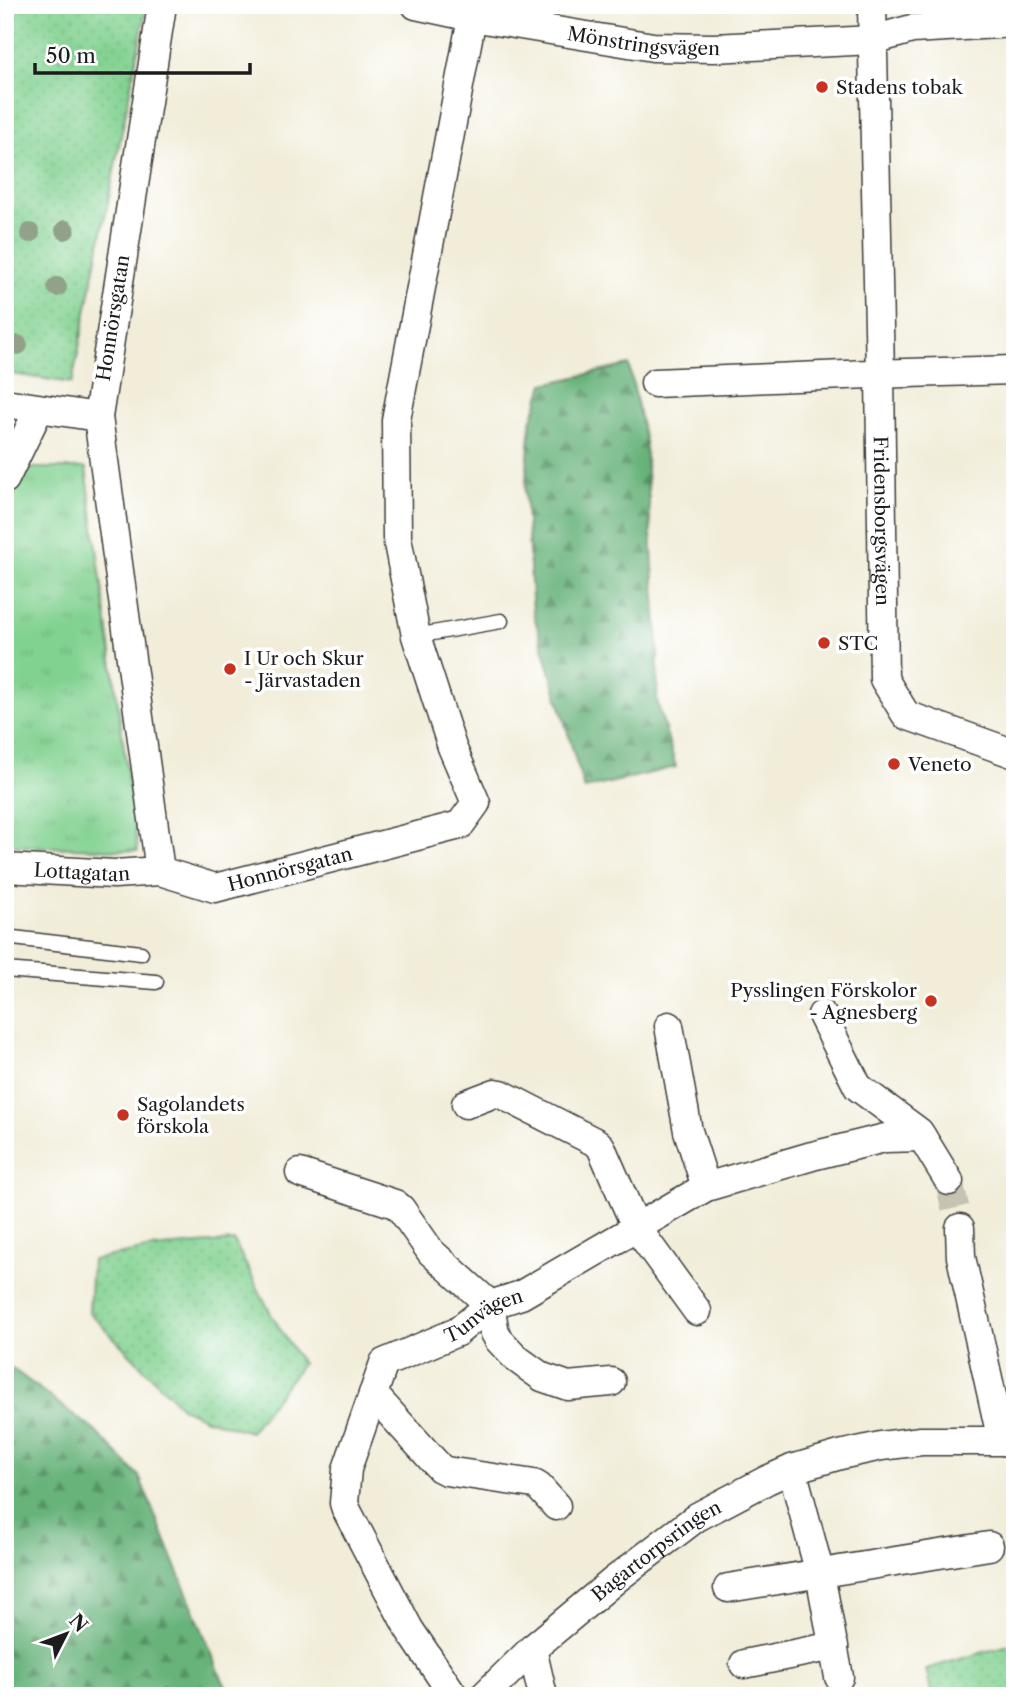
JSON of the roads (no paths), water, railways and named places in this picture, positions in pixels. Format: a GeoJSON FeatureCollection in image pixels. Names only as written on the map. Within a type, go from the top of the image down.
{"type":"FeatureCollection","features":[{"type":"Feature","properties":{"kind":"street","name":"Honnörsgatan"},"geometry":{"type":"LineString","coordinates":[[162,5],[98,417],[160,871],[215,888],[460,825],[476,803],[452,747],[416,636],[397,538],[396,420],[472,17]]}},
{"type":"Feature","properties":{"kind":"street","name":"Mönstringsvägen"},"geometry":{"type":"LineString","coordinates":[[416,5],[653,47],[714,48],[873,40]]}},
{"type":"Feature","properties":{"kind":"street","name":"Fridensborgsvägen"},"geometry":{"type":"LineString","coordinates":[[872,5],[884,679],[906,715],[1015,754]]}},
{"type":"Feature","properties":{"kind":"street"},"geometry":{"type":"LineString","coordinates":[[873,40],[912,29],[1015,23]]}},
{"type":"Feature","properties":{"kind":"street"},"geometry":{"type":"LineString","coordinates":[[655,383],[1015,370]]}},
{"type":"Feature","properties":{"kind":"street"},"geometry":{"type":"LineString","coordinates":[[5,403],[98,417]]}},
{"type":"Feature","properties":{"kind":"street"},"geometry":{"type":"LineString","coordinates":[[5,479],[39,409]]}},
{"type":"Feature","properties":{"kind":"street","name":"Lottagatan"},"geometry":{"type":"LineString","coordinates":[[5,868],[114,874],[160,871]]}},
{"type":"Feature","properties":{"kind":"street"},"geometry":{"type":"LineString","coordinates":[[822,1015],[858,1087],[919,1132],[950,1181]]}},
{"type":"Feature","properties":{"kind":"street"},"geometry":{"type":"LineString","coordinates":[[669,1026],[688,1130],[706,1187]]}},
{"type":"Feature","properties":{"kind":"street"},"geometry":{"type":"LineString","coordinates":[[466,1104],[495,1093],[501,1094],[597,1143],[636,1227],[697,1311]]}},
{"type":"Feature","properties":{"kind":"street","name":"Tunvägen"},"geometry":{"type":"LineString","coordinates":[[454,1696],[409,1629],[344,1503],[347,1469],[384,1363],[457,1332],[490,1305],[521,1295],[706,1187],[811,1156],[885,1138],[922,1137]]}},
{"type":"Feature","properties":{"kind":"street"},"geometry":{"type":"LineString","coordinates":[[300,1173],[395,1204],[401,1209],[431,1252],[490,1305],[495,1333],[499,1340],[517,1359],[542,1377],[568,1386],[611,1382]]}},
{"type":"Feature","properties":{"kind":"street"},"geometry":{"type":"LineString","coordinates":[[960,1228],[961,1257],[1008,1442]]}},
{"type":"Feature","properties":{"kind":"street"},"geometry":{"type":"LineString","coordinates":[[373,1394],[440,1468],[534,1484],[556,1506]]}},
{"type":"Feature","properties":{"kind":"street","name":"Bagartorpsringen"},"geometry":{"type":"LineString","coordinates":[[484,1696],[532,1649],[616,1579],[697,1517],[730,1498],[792,1469],[881,1446],[921,1441],[1008,1442]]}},
{"type":"Feature","properties":{"kind":"street"},"geometry":{"type":"LineString","coordinates":[[792,1469],[820,1574],[839,1677]]}},
{"type":"Feature","properties":{"kind":"street"},"geometry":{"type":"LineString","coordinates":[[728,1588],[989,1546]]}},
{"type":"Feature","properties":{"kind":"street"},"geometry":{"type":"LineString","coordinates":[[744,1664],[834,1646]]}},
{"type":"Feature","properties":{"kind":"street"},"geometry":{"type":"LineString","coordinates":[[532,1649],[543,1696]]}},
{"type":"Feature","properties":{"kind":"lane"},"geometry":{"type":"LineString","coordinates":[[416,636],[501,621]]}},
{"type":"Feature","properties":{"kind":"lane"},"geometry":{"type":"LineString","coordinates":[[5,937],[141,953]]}},
{"type":"Feature","properties":{"kind":"lane"},"geometry":{"type":"LineString","coordinates":[[5,970],[156,982]]}},
{"type":"Feature","properties":{"kind":"tunnel"},"geometry":{"type":"LineString","coordinates":[[949,1181],[960,1228]]}},
{"type":"Feature","properties":{"kind":"place","name":"Stadens tobak"},"geometry":{"type":"Point","coordinates":[822,87]}},
{"type":"Feature","properties":{"kind":"place","name":"STC"},"geometry":{"type":"Point","coordinates":[824,643]}},
{"type":"Feature","properties":{"kind":"place","name":"I Ur och Skur - Järvastaden"},"geometry":{"type":"Point","coordinates":[230,669]}},
{"type":"Feature","properties":{"kind":"place","name":"Veneto"},"geometry":{"type":"Point","coordinates":[894,764]}},
{"type":"Feature","properties":{"kind":"place","name":"Pysslingen Förskolor - Agnesberg"},"geometry":{"type":"Point","coordinates":[931,1001]}},
{"type":"Feature","properties":{"kind":"place","name":"Sagolandets förskola"},"geometry":{"type":"Point","coordinates":[123,1115]}}]}
